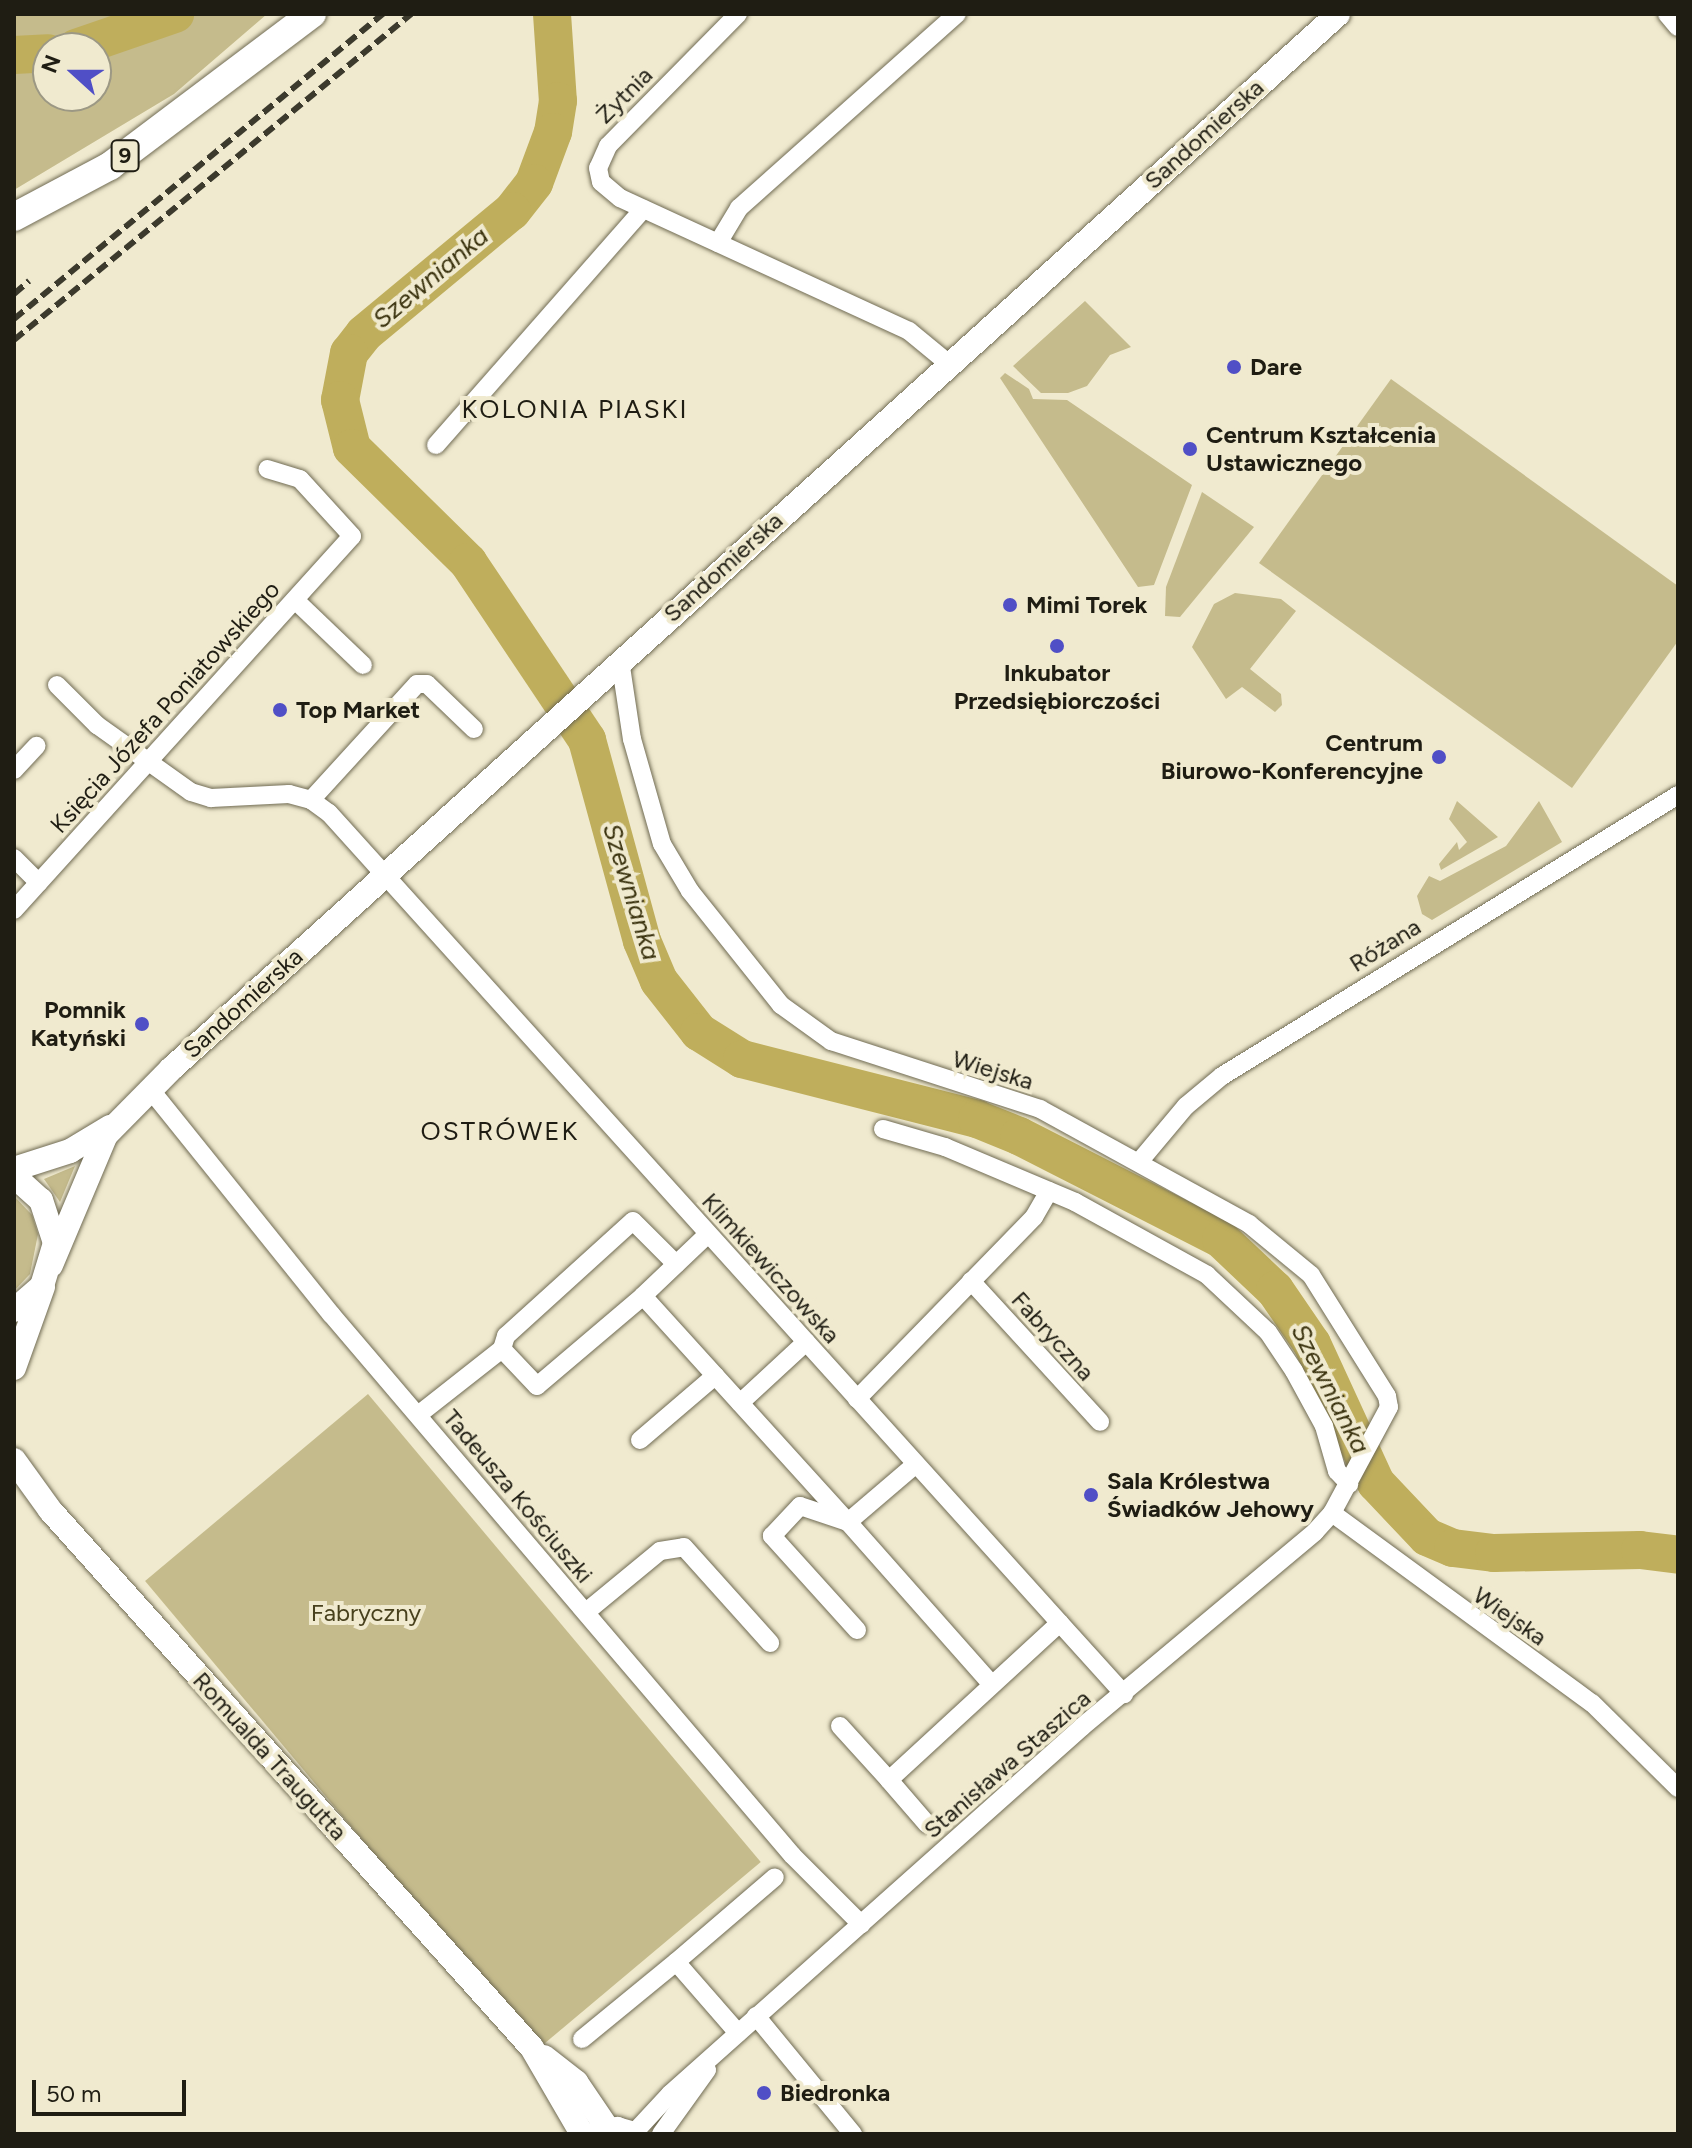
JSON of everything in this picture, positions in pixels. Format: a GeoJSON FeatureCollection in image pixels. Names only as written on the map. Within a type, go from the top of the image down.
{"type":"FeatureCollection","features":[{"type":"Feature","properties":{"kind":"main road","name":"9"},"geometry":{"type":"LineString","coordinates":[[14,217],[110,166],[228,82],[312,14]]}},
{"type":"Feature","properties":{"kind":"street","name":"Żytnia"},"geometry":{"type":"LineString","coordinates":[[643,209],[601,182],[598,168],[603,152],[738,14]]}},
{"type":"Feature","properties":{"kind":"street"},"geometry":{"type":"LineString","coordinates":[[718,243],[739,208],[957,14]]}},
{"type":"Feature","properties":{"kind":"street","name":"Sandomierska"},"geometry":{"type":"LineString","coordinates":[[14,1169],[61,1155],[112,1126],[594,683],[1338,14]]}},
{"type":"Feature","properties":{"kind":"street"},"geometry":{"type":"LineString","coordinates":[[1667,14],[1678,26]]}},
{"type":"Feature","properties":{"kind":"street"},"geometry":{"type":"LineString","coordinates":[[436,445],[643,209],[909,331],[948,363]]}},
{"type":"Feature","properties":{"kind":"street","name":"Księcia Józefa Poniatowskiego"},"geometry":{"type":"LineString","coordinates":[[14,910],[352,536],[300,479],[267,469]]}},
{"type":"Feature","properties":{"kind":"street"},"geometry":{"type":"LineString","coordinates":[[295,600],[363,665]]}},
{"type":"Feature","properties":{"kind":"street","name":"Wiejska"},"geometry":{"type":"LineString","coordinates":[[620,660],[632,739],[662,844],[706,912],[793,1017],[831,1041],[1040,1109],[1249,1224],[1311,1275],[1387,1396],[1385,1419],[1332,1513],[1592,1703],[1678,1788]]}},
{"type":"Feature","properties":{"kind":"street"},"geometry":{"type":"LineString","coordinates":[[57,685],[147,764],[211,798],[275,794],[311,800],[417,684],[427,684],[474,729]]}},
{"type":"Feature","properties":{"kind":"street"},"geometry":{"type":"LineString","coordinates":[[14,770],[36,746]]}},
{"type":"Feature","properties":{"kind":"street","name":"Różana"},"geometry":{"type":"LineString","coordinates":[[1139,1162],[1186,1106],[1222,1076],[1678,795]]}},
{"type":"Feature","properties":{"kind":"street","name":"Klimkiewiczowska"},"geometry":{"type":"LineString","coordinates":[[311,800],[383,875],[1124,1694]]}},
{"type":"Feature","properties":{"kind":"street"},"geometry":{"type":"LineString","coordinates":[[14,858],[39,883]]}},
{"type":"Feature","properties":{"kind":"street","name":"Tadeusza Kościuszki"},"geometry":{"type":"LineString","coordinates":[[150,1089],[227,1179],[274,1246],[792,1855],[861,1924]]}},
{"type":"Feature","properties":{"kind":"street","name":"Sandomierska"},"geometry":{"type":"LineString","coordinates":[[49,1271],[112,1126]]}},
{"type":"Feature","properties":{"kind":"street"},"geometry":{"type":"LineString","coordinates":[[883,1129],[945,1147],[1049,1191],[1207,1275],[1268,1332],[1324,1426],[1337,1471],[1349,1484]]}},
{"type":"Feature","properties":{"kind":"street"},"geometry":{"type":"LineString","coordinates":[[14,1176],[34,1191],[51,1220],[49,1271],[14,1368]]}},
{"type":"Feature","properties":{"kind":"street"},"geometry":{"type":"LineString","coordinates":[[857,1399],[1034,1217],[1049,1191]]}},
{"type":"Feature","properties":{"kind":"street"},"geometry":{"type":"LineString","coordinates":[[418,1415],[502,1349],[506,1336],[633,1221],[676,1264]]}},
{"type":"Feature","properties":{"kind":"street"},"geometry":{"type":"LineString","coordinates":[[502,1349],[537,1386],[643,1296],[708,1234]]}},
{"type":"Feature","properties":{"kind":"street"},"geometry":{"type":"LineString","coordinates":[[14,1310],[49,1271]]}},
{"type":"Feature","properties":{"kind":"street","name":"Fabryczna"},"geometry":{"type":"LineString","coordinates":[[971,1281],[1100,1422]]}},
{"type":"Feature","properties":{"kind":"street"},"geometry":{"type":"LineString","coordinates":[[643,1296],[992,1685]]}},
{"type":"Feature","properties":{"kind":"street"},"geometry":{"type":"LineString","coordinates":[[740,1403],[806,1342]]}},
{"type":"Feature","properties":{"kind":"street"},"geometry":{"type":"LineString","coordinates":[[640,1440],[715,1376]]}},
{"type":"Feature","properties":{"kind":"street","name":"Romualda Traugutta"},"geometry":{"type":"LineString","coordinates":[[14,1460],[50,1510],[532,2048],[576,2082],[601,2132]]}},
{"type":"Feature","properties":{"kind":"street"},"geometry":{"type":"LineString","coordinates":[[848,1522],[916,1464]]}},
{"type":"Feature","properties":{"kind":"street"},"geometry":{"type":"LineString","coordinates":[[848,1522],[800,1506],[772,1536],[857,1630]]}},
{"type":"Feature","properties":{"kind":"street","name":"Stanisława Staszica"},"geometry":{"type":"LineString","coordinates":[[634,2134],[756,2016],[1332,1513]]}},
{"type":"Feature","properties":{"kind":"street"},"geometry":{"type":"LineString","coordinates":[[586,1612],[660,1551],[684,1547],[770,1643]]}},
{"type":"Feature","properties":{"kind":"street"},"geometry":{"type":"LineString","coordinates":[[889,1780],[1060,1623]]}},
{"type":"Feature","properties":{"kind":"street"},"geometry":{"type":"LineString","coordinates":[[840,1726],[927,1824]]}},
{"type":"Feature","properties":{"kind":"street"},"geometry":{"type":"LineString","coordinates":[[582,2039],[775,1877]]}},
{"type":"Feature","properties":{"kind":"street"},"geometry":{"type":"LineString","coordinates":[[676,1962],[738,2033]]}},
{"type":"Feature","properties":{"kind":"street"},"geometry":{"type":"LineString","coordinates":[[756,2016],[853,2134]]}},
{"type":"Feature","properties":{"kind":"street","name":"Romualda Traugutta"},"geometry":{"type":"LineString","coordinates":[[532,2048],[582,2134]]}},
{"type":"Feature","properties":{"kind":"street","name":"Stanisława Staszica"},"geometry":{"type":"LineString","coordinates":[[661,2134],[717,2054]]}},
{"type":"Feature","properties":{"kind":"street"},"geometry":{"type":"LineString","coordinates":[[601,2132],[634,2134]]}},
{"type":"Feature","properties":{"kind":"green space"},"geometry":{"type":"Polygon","coordinates":[[[14,14],[267,14],[174,94],[14,190],[14,14]]]}},
{"type":"Feature","properties":{"kind":"green space"},"geometry":{"type":"Polygon","coordinates":[[[1085,301],[1131,347],[1110,355],[1087,386],[1068,393],[1041,393],[1013,366],[1085,301]]]}},
{"type":"Feature","properties":{"kind":"green space"},"geometry":{"type":"Polygon","coordinates":[[[1005,373],[1029,389],[1033,399],[1067,400],[1192,485],[1154,585],[1138,587],[1000,378],[1005,373]]]}},
{"type":"Feature","properties":{"kind":"green space"},"geometry":{"type":"Polygon","coordinates":[[[1391,379],[1678,586],[1678,641],[1572,788],[1259,563],[1391,379]]]}},
{"type":"Feature","properties":{"kind":"green space"},"geometry":{"type":"Polygon","coordinates":[[[1202,492],[1254,527],[1180,617],[1165,616],[1166,587],[1202,492]]]}},
{"type":"Feature","properties":{"kind":"green space"},"geometry":{"type":"Polygon","coordinates":[[[1235,593],[1281,599],[1296,611],[1250,669],[1281,694],[1282,705],[1275,712],[1242,687],[1226,699],[1192,647],[1214,604],[1235,593]]]}},
{"type":"Feature","properties":{"kind":"green space"},"geometry":{"type":"Polygon","coordinates":[[[1457,801],[1498,837],[1441,870],[1439,864],[1457,842],[1459,850],[1467,842],[1449,819],[1457,801]]]}},
{"type":"Feature","properties":{"kind":"green space"},"geometry":{"type":"Polygon","coordinates":[[[1539,801],[1562,842],[1432,920],[1422,914],[1417,896],[1429,876],[1440,881],[1506,846],[1539,801]]]}},
{"type":"Feature","properties":{"kind":"green space"},"geometry":{"type":"Polygon","coordinates":[[[75,1166],[60,1202],[44,1179],[75,1166]]]}},
{"type":"Feature","properties":{"kind":"green space"},"geometry":{"type":"Polygon","coordinates":[[[14,1196],[32,1215],[38,1234],[30,1274],[14,1291],[14,1196]]]}},
{"type":"Feature","properties":{"kind":"green space","name":"Fabryczny"},"geometry":{"type":"Polygon","coordinates":[[[368,1394],[761,1862],[538,2049],[145,1581],[368,1394]]]}},
{"type":"Feature","properties":{"kind":"waterway"},"geometry":{"type":"LineString","coordinates":[[112,36],[175,14]]}},
{"type":"Feature","properties":{"kind":"waterway","name":"Szewnianka"},"geometry":{"type":"LineString","coordinates":[[552,14],[558,101],[553,132],[534,183],[512,211],[364,334],[349,353],[340,400],[352,448],[468,562],[587,740],[642,941],[659,981],[699,1032],[742,1059],[977,1119],[1019,1136],[1221,1239],[1275,1290],[1312,1344],[1376,1483],[1427,1537],[1453,1548],[1494,1553],[1640,1550],[1678,1555]]}},
{"type":"Feature","properties":{"kind":"waterway"},"geometry":{"type":"LineString","coordinates":[[14,55],[32,54]]}},
{"type":"Feature","properties":{"kind":"railway"},"geometry":{"type":"LineString","coordinates":[[14,319],[383,14]]}},
{"type":"Feature","properties":{"kind":"railway"},"geometry":{"type":"LineString","coordinates":[[14,340],[411,14]]}},
{"type":"Feature","properties":{"kind":"railway"},"geometry":{"type":"LineString","coordinates":[[14,294],[29,281]]}},
{"type":"Feature","properties":{"kind":"place","name":"Dare"},"geometry":{"type":"Point","coordinates":[1234,367]}},
{"type":"Feature","properties":{"kind":"place","name":"Centrum Kształcenia Ustawicznego"},"geometry":{"type":"Point","coordinates":[1190,449]}},
{"type":"Feature","properties":{"kind":"place","name":"Mimi Torek"},"geometry":{"type":"Point","coordinates":[1010,605]}},
{"type":"Feature","properties":{"kind":"place","name":"Inkubator Przedsiębiorczości"},"geometry":{"type":"Point","coordinates":[1057,646]}},
{"type":"Feature","properties":{"kind":"place","name":"Top Market"},"geometry":{"type":"Point","coordinates":[280,710]}},
{"type":"Feature","properties":{"kind":"place","name":"Centrum Biurowo-Konferencyjne"},"geometry":{"type":"Point","coordinates":[1439,757]}},
{"type":"Feature","properties":{"kind":"place","name":"Pomnik Katyński"},"geometry":{"type":"Point","coordinates":[142,1024]}},
{"type":"Feature","properties":{"kind":"place","name":"Sala Królestwa Świadków Jehowy"},"geometry":{"type":"Point","coordinates":[1091,1495]}},
{"type":"Feature","properties":{"kind":"place","name":"Biedronka"},"geometry":{"type":"Point","coordinates":[764,2093]}},
{"type":"Feature","properties":{"kind":"district","name":"KOLONIA PIASKI"},"geometry":{"type":"Point","coordinates":[575,410]}},
{"type":"Feature","properties":{"kind":"district","name":"OSTRÓWEK"},"geometry":{"type":"Point","coordinates":[500,1132]}}]}
